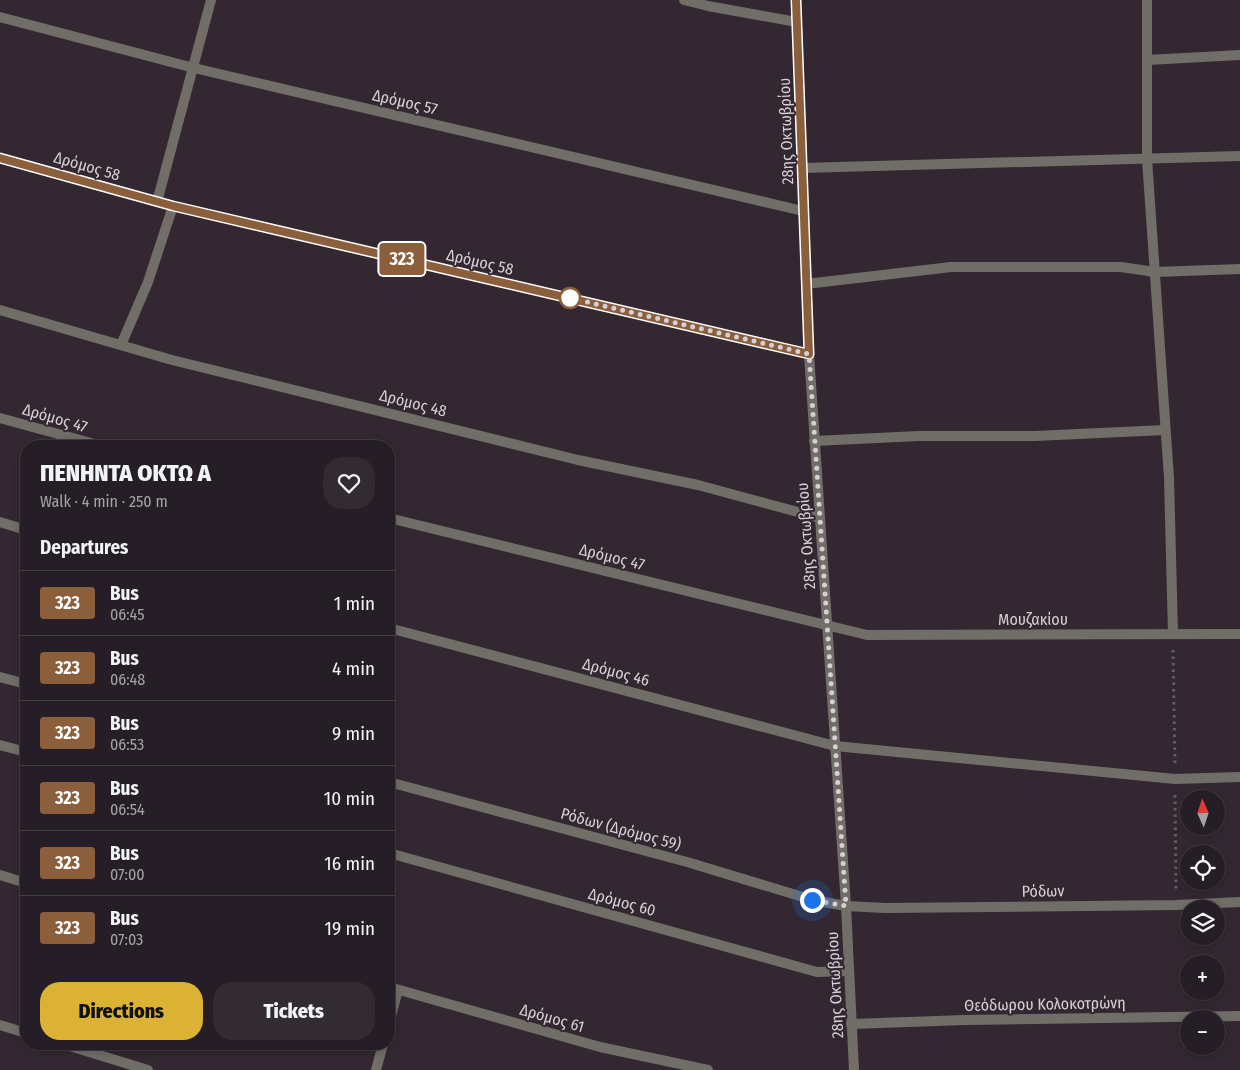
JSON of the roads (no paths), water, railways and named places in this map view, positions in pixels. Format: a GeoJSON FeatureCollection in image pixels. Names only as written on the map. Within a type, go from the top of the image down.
{"type":"FeatureCollection","features":[{"type":"Feature","properties":{"kind":"street"},"geometry":{"type":"LineString","coordinates":[[157,202],[211,0]]}},
{"type":"Feature","properties":{"kind":"street"},"geometry":{"type":"LineString","coordinates":[[684,0],[797,22]]}},
{"type":"Feature","properties":{"kind":"street","name":"28ης Οκτωβρίου"},"geometry":{"type":"LineString","coordinates":[[796,0],[809,354],[846,906],[854,1070]]}},
{"type":"Feature","properties":{"kind":"street"},"geometry":{"type":"LineString","coordinates":[[1147,0],[1147,159],[1169,478],[1173,634]]}},
{"type":"Feature","properties":{"kind":"street","name":"Δρόμος 57"},"geometry":{"type":"LineString","coordinates":[[0,16],[194,68],[804,211]]}},
{"type":"Feature","properties":{"kind":"street"},"geometry":{"type":"LineString","coordinates":[[1147,60],[1240,55]]}},
{"type":"Feature","properties":{"kind":"street"},"geometry":{"type":"LineString","coordinates":[[802,168],[1240,156]]}},
{"type":"Feature","properties":{"kind":"street","name":"Δρόμος 58"},"geometry":{"type":"LineString","coordinates":[[0,158],[173,206],[809,354]]}},
{"type":"Feature","properties":{"kind":"street"},"geometry":{"type":"LineString","coordinates":[[121,345],[148,282],[173,206]]}},
{"type":"Feature","properties":{"kind":"street"},"geometry":{"type":"LineString","coordinates":[[806,284],[951,267],[1121,267],[1154,272],[1240,269]]}},
{"type":"Feature","properties":{"kind":"street","name":"Δρόμος 48"},"geometry":{"type":"LineString","coordinates":[[0,310],[172,360],[578,460],[698,485],[820,518]]}},
{"type":"Feature","properties":{"kind":"street","name":"Δρόμος 47"},"geometry":{"type":"LineString","coordinates":[[0,418],[80,440]]}},
{"type":"Feature","properties":{"kind":"street"},"geometry":{"type":"LineString","coordinates":[[814,441],[918,436],[1035,436],[1165,430]]}},
{"type":"Feature","properties":{"kind":"street","name":"Δρόμος 47"},"geometry":{"type":"LineString","coordinates":[[395,519],[827,625]]}},
{"type":"Feature","properties":{"kind":"street"},"geometry":{"type":"LineString","coordinates":[[0,522],[20,528]]}},
{"type":"Feature","properties":{"kind":"street","name":"Μουζακίου"},"geometry":{"type":"LineString","coordinates":[[827,625],[867,636],[1240,634]]}},
{"type":"Feature","properties":{"kind":"street","name":"Δρόμος 46"},"geometry":{"type":"LineString","coordinates":[[395,630],[835,746],[1175,779],[1240,777]]}},
{"type":"Feature","properties":{"kind":"street"},"geometry":{"type":"LineString","coordinates":[[0,677],[20,682]]}},
{"type":"Feature","properties":{"kind":"street"},"geometry":{"type":"LineString","coordinates":[[0,745],[20,750]]}},
{"type":"Feature","properties":{"kind":"street","name":"Ρόδων (Δρόμος 59)"},"geometry":{"type":"LineString","coordinates":[[395,784],[687,862],[812,900],[846,906]]}},
{"type":"Feature","properties":{"kind":"street","name":"Δρόμος 60"},"geometry":{"type":"LineString","coordinates":[[395,855],[818,972],[849,971]]}},
{"type":"Feature","properties":{"kind":"street"},"geometry":{"type":"LineString","coordinates":[[0,875],[20,881]]}},
{"type":"Feature","properties":{"kind":"street","name":"Ρόδων"},"geometry":{"type":"LineString","coordinates":[[846,906],[885,908],[1166,905],[1240,902]]}},
{"type":"Feature","properties":{"kind":"street","name":"Δρόμος 61"},"geometry":{"type":"LineString","coordinates":[[395,989],[600,1047],[708,1070]]}},
{"type":"Feature","properties":{"kind":"street","name":"Θεόδωρου Κολοκοτρώνη"},"geometry":{"type":"LineString","coordinates":[[851,1024],[965,1020],[1240,1016]]}},
{"type":"Feature","properties":{"kind":"street"},"geometry":{"type":"LineString","coordinates":[[0,1025],[20,1031]]}},
{"type":"Feature","properties":{"kind":"street"},"geometry":{"type":"LineString","coordinates":[[83,1050],[148,1070]]}},
{"type":"Feature","properties":{"kind":"street"},"geometry":{"type":"LineString","coordinates":[[376,1070],[381,1050]]}}]}
